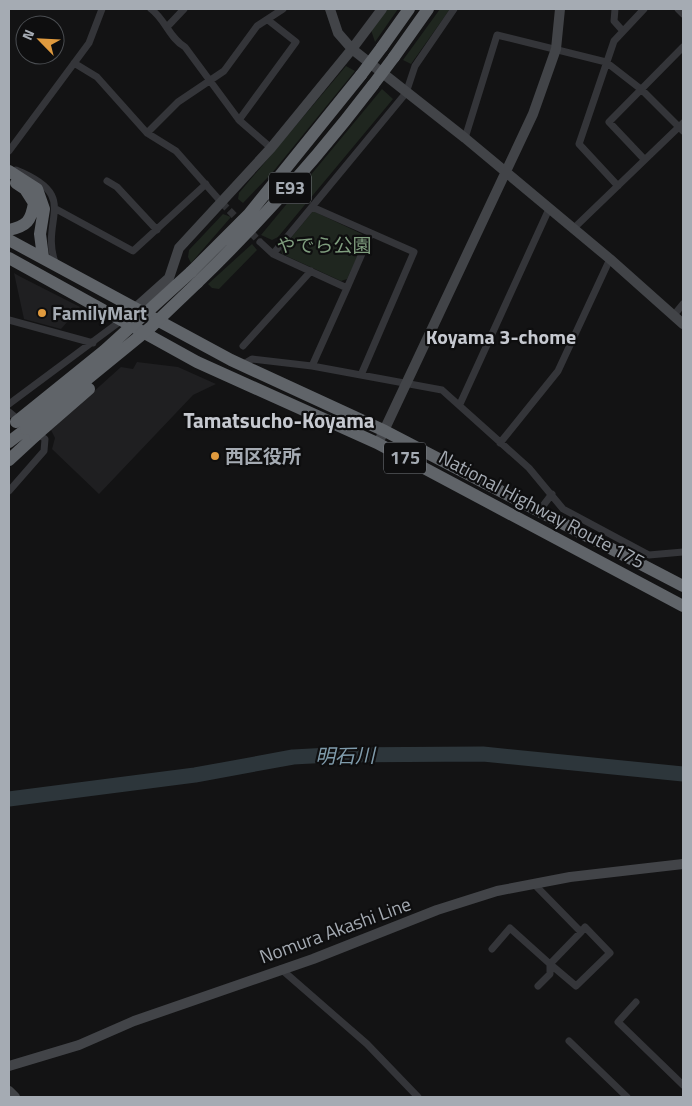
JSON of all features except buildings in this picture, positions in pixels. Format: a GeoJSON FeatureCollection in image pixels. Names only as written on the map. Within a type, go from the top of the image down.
{"type":"FeatureCollection","features":[{"type":"Feature","properties":{"kind":"highway","name":"E93"},"geometry":{"type":"LineString","coordinates":[[19,425],[94,384],[151,327],[341,104],[409,9]]}},
{"type":"Feature","properties":{"kind":"highway","name":"E93"},"geometry":{"type":"LineString","coordinates":[[9,442],[19,425],[104,351],[245,236],[299,177],[373,85],[428,9]]}},
{"type":"Feature","properties":{"kind":"highway"},"geometry":{"type":"LineString","coordinates":[[9,169],[37,189],[44,209],[40,234],[43,257]]}},
{"type":"Feature","properties":{"kind":"highway"},"geometry":{"type":"LineString","coordinates":[[9,178],[25,189],[34,203],[31,219],[23,227],[9,230]]}},
{"type":"Feature","properties":{"kind":"highway","name":"National Highway Route 175"},"geometry":{"type":"LineString","coordinates":[[9,240],[241,365],[385,431],[539,511],[620,547],[683,586]]}},
{"type":"Feature","properties":{"kind":"highway","name":"National Highway Route 175"},"geometry":{"type":"LineString","coordinates":[[9,258],[197,362],[377,443],[683,606]]}},
{"type":"Feature","properties":{"kind":"highway"},"geometry":{"type":"LineString","coordinates":[[9,460],[19,425]]}},
{"type":"Feature","properties":{"kind":"street"},"geometry":{"type":"LineString","coordinates":[[9,151],[90,43],[102,9]]}},
{"type":"Feature","properties":{"kind":"street"},"geometry":{"type":"LineString","coordinates":[[151,9],[158,14],[178,44],[185,47],[239,120],[271,148]]}},
{"type":"Feature","properties":{"kind":"street"},"geometry":{"type":"LineString","coordinates":[[167,27],[184,9]]}},
{"type":"Feature","properties":{"kind":"street"},"geometry":{"type":"LineString","coordinates":[[146,133],[178,102],[224,70],[257,26],[283,9]]}},
{"type":"Feature","properties":{"kind":"street"},"geometry":{"type":"LineString","coordinates":[[330,9],[338,33],[352,49],[465,138],[610,259],[683,324]]}},
{"type":"Feature","properties":{"kind":"street"},"geometry":{"type":"LineString","coordinates":[[9,404],[41,378],[93,343],[169,278],[179,248],[222,204],[271,148],[352,49],[382,9]]}},
{"type":"Feature","properties":{"kind":"street"},"geometry":{"type":"LineString","coordinates":[[273,254],[406,93],[416,66],[454,9]]}},
{"type":"Feature","properties":{"kind":"street"},"geometry":{"type":"LineString","coordinates":[[377,443],[385,431],[504,172],[533,114],[556,49],[560,9]]}},
{"type":"Feature","properties":{"kind":"street"},"geometry":{"type":"LineString","coordinates":[[615,9],[614,21],[622,30]]}},
{"type":"Feature","properties":{"kind":"street"},"geometry":{"type":"LineString","coordinates":[[618,186],[579,144],[614,41],[622,30],[644,9]]}},
{"type":"Feature","properties":{"kind":"street"},"geometry":{"type":"LineString","coordinates":[[678,9],[683,14]]}},
{"type":"Feature","properties":{"kind":"street"},"geometry":{"type":"LineString","coordinates":[[239,120],[296,42],[268,20]]}},
{"type":"Feature","properties":{"kind":"street"},"geometry":{"type":"LineString","coordinates":[[465,138],[497,35],[606,62],[642,90],[682,127],[644,159],[573,229]]}},
{"type":"Feature","properties":{"kind":"street"},"geometry":{"type":"LineString","coordinates":[[644,159],[609,122],[683,47]]}},
{"type":"Feature","properties":{"kind":"street"},"geometry":{"type":"LineString","coordinates":[[74,63],[97,77],[146,133],[176,151],[222,204]]}},
{"type":"Feature","properties":{"kind":"street"},"geometry":{"type":"LineString","coordinates":[[9,169],[44,185],[52,196],[56,209],[51,232],[50,251],[56,265]]}},
{"type":"Feature","properties":{"kind":"street"},"geometry":{"type":"LineString","coordinates":[[107,180],[117,187],[157,230]]}},
{"type":"Feature","properties":{"kind":"street"},"geometry":{"type":"LineString","coordinates":[[56,209],[133,252],[206,184]]}},
{"type":"Feature","properties":{"kind":"street"},"geometry":{"type":"LineString","coordinates":[[312,206],[414,252],[361,375]]}},
{"type":"Feature","properties":{"kind":"street"},"geometry":{"type":"LineString","coordinates":[[460,404],[549,209]]}},
{"type":"Feature","properties":{"kind":"street"},"geometry":{"type":"LineString","coordinates":[[312,366],[371,233]]}},
{"type":"Feature","properties":{"kind":"street"},"geometry":{"type":"LineString","coordinates":[[260,242],[273,254],[346,288]]}},
{"type":"Feature","properties":{"kind":"street"},"geometry":{"type":"LineString","coordinates":[[500,443],[558,371],[610,259]]}},
{"type":"Feature","properties":{"kind":"street"},"geometry":{"type":"LineString","coordinates":[[243,346],[311,271]]}},
{"type":"Feature","properties":{"kind":"street"},"geometry":{"type":"LineString","coordinates":[[674,314],[683,304]]}},
{"type":"Feature","properties":{"kind":"street"},"geometry":{"type":"LineString","coordinates":[[9,320],[93,343]]}},
{"type":"Feature","properties":{"kind":"street"},"geometry":{"type":"LineString","coordinates":[[241,365],[252,359],[312,366],[442,390],[460,404],[529,468],[564,509],[620,547],[649,555],[683,552]]}},
{"type":"Feature","properties":{"kind":"street"},"geometry":{"type":"LineString","coordinates":[[9,490],[44,451],[45,439],[19,425]]}},
{"type":"Feature","properties":{"kind":"street"},"geometry":{"type":"LineString","coordinates":[[539,511],[552,494]]}},
{"type":"Feature","properties":{"kind":"street","name":"Nomura Akashi Line"},"geometry":{"type":"LineString","coordinates":[[9,1066],[79,1045],[134,1021],[313,959],[445,907],[497,890],[570,877],[683,864]]}},
{"type":"Feature","properties":{"kind":"street"},"geometry":{"type":"LineString","coordinates":[[534,884],[580,932]]}},
{"type":"Feature","properties":{"kind":"street"},"geometry":{"type":"LineString","coordinates":[[492,949],[510,928],[550,964],[576,986],[610,953],[585,927],[550,964],[550,974],[538,986]]}},
{"type":"Feature","properties":{"kind":"street"},"geometry":{"type":"LineString","coordinates":[[281,969],[367,1044],[418,1097]]}},
{"type":"Feature","properties":{"kind":"street"},"geometry":{"type":"LineString","coordinates":[[636,1002],[618,1022],[683,1085]]}},
{"type":"Feature","properties":{"kind":"street"},"geometry":{"type":"LineString","coordinates":[[569,1041],[627,1097]]}},
{"type":"Feature","properties":{"kind":"street"},"geometry":{"type":"LineString","coordinates":[[9,1091],[15,1097]]}},
{"type":"Feature","properties":{"kind":"shaded area"},"geometry":{"type":"Polygon","coordinates":[[[14,273],[80,307],[61,329],[24,319],[14,273]]]}},
{"type":"Feature","properties":{"kind":"shaded area"},"geometry":{"type":"Polygon","coordinates":[[[137,362],[178,367],[216,384],[193,395],[99,494],[52,449],[55,438],[51,430],[121,367],[133,369],[137,362]]]}},
{"type":"Feature","properties":{"kind":"green space"},"geometry":{"type":"Polygon","coordinates":[[[386,9],[398,9],[375,42],[371,30],[386,9]]]}},
{"type":"Feature","properties":{"kind":"green space"},"geometry":{"type":"Polygon","coordinates":[[[440,9],[450,9],[411,64],[403,60],[440,9]]]}},
{"type":"Feature","properties":{"kind":"green space"},"geometry":{"type":"Polygon","coordinates":[[[346,66],[355,71],[272,173],[243,203],[238,199],[239,193],[346,66]]]}},
{"type":"Feature","properties":{"kind":"green space"},"geometry":{"type":"Polygon","coordinates":[[[382,89],[393,99],[278,237],[272,240],[261,235],[382,89]]]}},
{"type":"Feature","properties":{"kind":"green space","name":"やでら公園"},"geometry":{"type":"Polygon","coordinates":[[[313,211],[362,234],[365,241],[347,279],[341,281],[282,254],[281,250],[313,211]]]}},
{"type":"Feature","properties":{"kind":"green space"},"geometry":{"type":"Polygon","coordinates":[[[223,214],[231,217],[191,263],[188,257],[189,250],[223,214]]]}},
{"type":"Feature","properties":{"kind":"green space"},"geometry":{"type":"Polygon","coordinates":[[[252,244],[257,250],[219,289],[212,288],[208,284],[252,244]]]}},
{"type":"Feature","properties":{"kind":"waterway","name":"明石川"},"geometry":{"type":"LineString","coordinates":[[9,799],[195,775],[293,757],[330,755],[483,754],[683,774]]}},
{"type":"Feature","properties":{"kind":"tunnel"},"geometry":{"type":"LineString","coordinates":[[222,203],[260,242]]}},
{"type":"Feature","properties":{"kind":"place","name":"FamilyMart"},"geometry":{"type":"Point","coordinates":[42,313]}},
{"type":"Feature","properties":{"kind":"place","name":"西区役所"},"geometry":{"type":"Point","coordinates":[215,456]}},
{"type":"Feature","properties":{"kind":"district","name":"Koyama 3-chome"},"geometry":{"type":"Point","coordinates":[501,337]}},
{"type":"Feature","properties":{"kind":"district","name":"Tamatsucho-Koyama"},"geometry":{"type":"Point","coordinates":[279,421]}}]}
